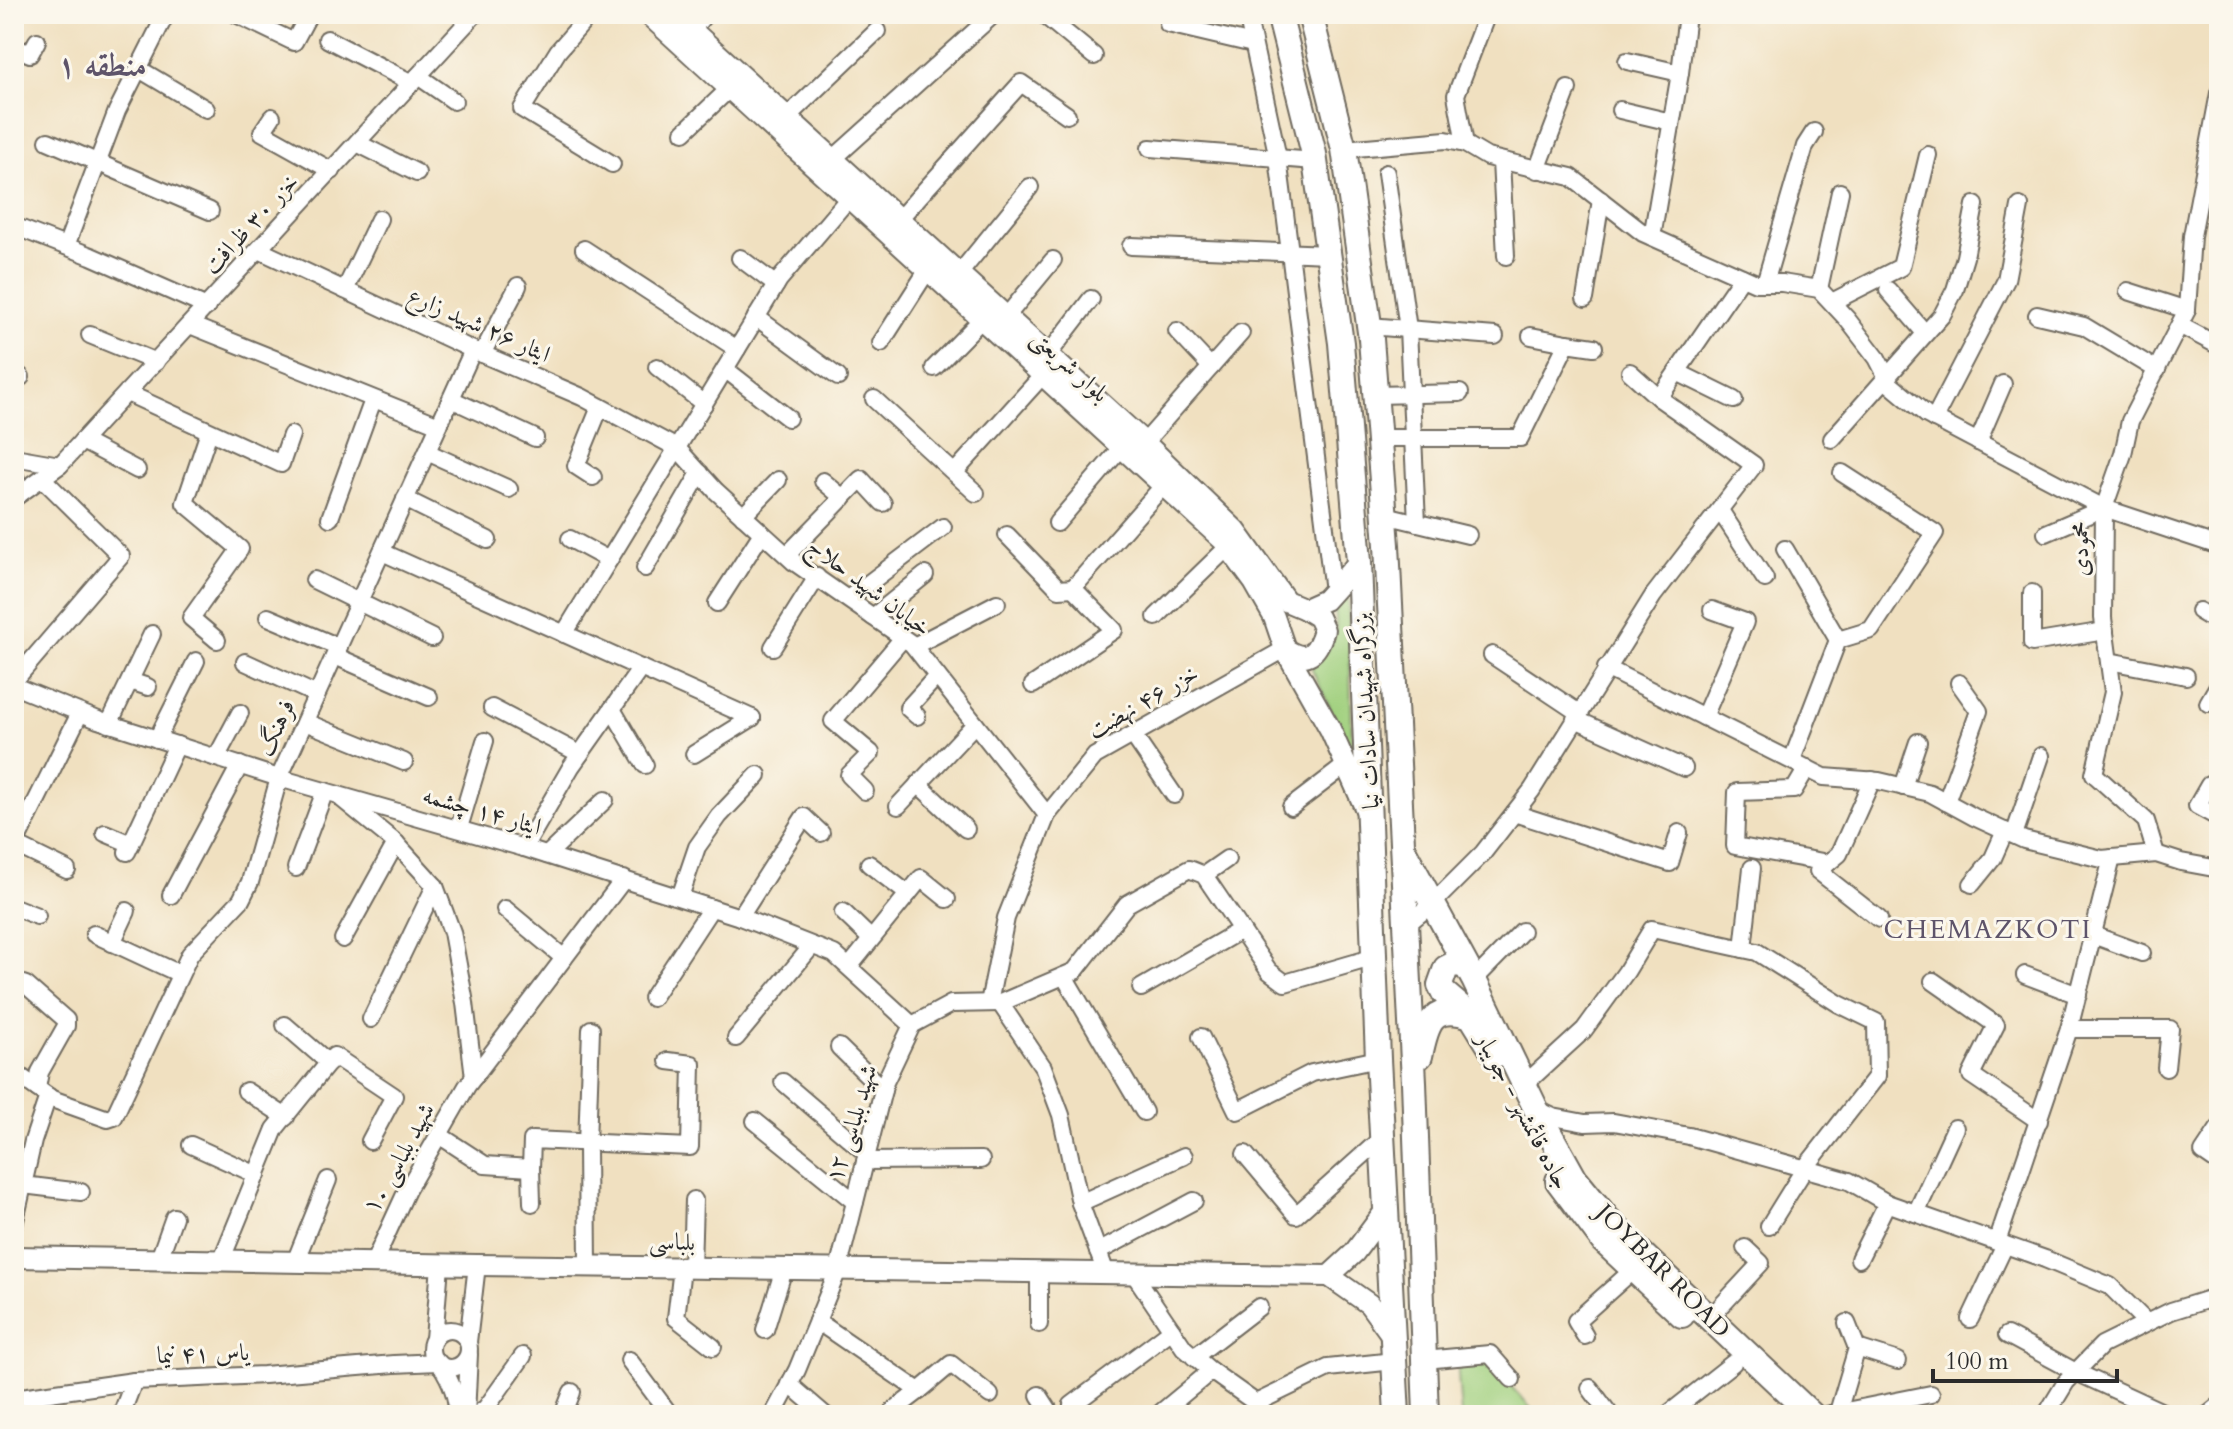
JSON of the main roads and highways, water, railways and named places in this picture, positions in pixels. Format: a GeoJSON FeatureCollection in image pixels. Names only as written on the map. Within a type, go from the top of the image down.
{"type":"FeatureCollection","features":[{"type":"Feature","properties":{"kind":"highway","name":"بزرگراه شهیدان سادات نیا"},"geometry":{"type":"LineString","coordinates":[[1279,14],[1315,161],[1341,343],[1359,562],[1378,1059],[1397,1415]]}},
{"type":"Feature","properties":{"kind":"highway","name":"بزرگراه شهیدان سادات نیا"},"geometry":{"type":"LineString","coordinates":[[1310,14],[1344,149],[1376,395],[1414,1082],[1426,1415]]}},
{"type":"Feature","properties":{"kind":"highway","name":"JOYBAR ROAD"},"geometry":{"type":"LineString","coordinates":[[1402,847],[1575,1179],[1607,1218],[1812,1415]]}},
{"type":"Feature","properties":{"kind":"highway"},"geometry":{"type":"LineString","coordinates":[[1469,972],[1454,964],[1446,968],[1440,985],[1444,993],[1471,1016]]}},
{"type":"Feature","properties":{"kind":"highway","name":"جاده قائمشهر - جویبار"},"geometry":{"type":"LineString","coordinates":[[1414,1082],[1427,1026],[1437,1015],[1452,1011],[1471,1016],[1491,1046],[1561,1188],[1603,1241],[1789,1415]]}},
{"type":"Feature","properties":{"kind":"main road","name":"بلوار شریعتی"},"geometry":{"type":"LineString","coordinates":[[660,16],[698,22],[787,117],[1236,531],[1286,601],[1305,609]]}},
{"type":"Feature","properties":{"kind":"main road","name":"بلوار شریعتی"},"geometry":{"type":"LineString","coordinates":[[660,16],[729,89],[1228,547],[1254,582],[1274,617],[1285,649],[1330,729],[1371,821]]}},
{"type":"Feature","properties":{"kind":"main road"},"geometry":{"type":"LineString","coordinates":[[1305,609],[1325,600],[1359,562]]}},
{"type":"Feature","properties":{"kind":"main road"},"geometry":{"type":"LineString","coordinates":[[1285,649],[1297,657],[1309,656],[1319,647],[1324,630],[1318,617],[1305,609]]}},
{"type":"Feature","properties":{"kind":"main road"},"geometry":{"type":"LineString","coordinates":[[1386,1210],[1354,1253],[1329,1276],[1369,1304],[1394,1349]]}},
{"type":"Feature","properties":{"kind":"main road","name":"بلباسی"},"geometry":{"type":"LineString","coordinates":[[14,1257],[1329,1276]]}},
{"type":"Feature","properties":{"kind":"district","name":"منطقه ۱"},"geometry":{"type":"Point","coordinates":[102,66]}},
{"type":"Feature","properties":{"kind":"district","name":"CHEMAZKOTI"},"geometry":{"type":"Point","coordinates":[1988,929]}}]}
